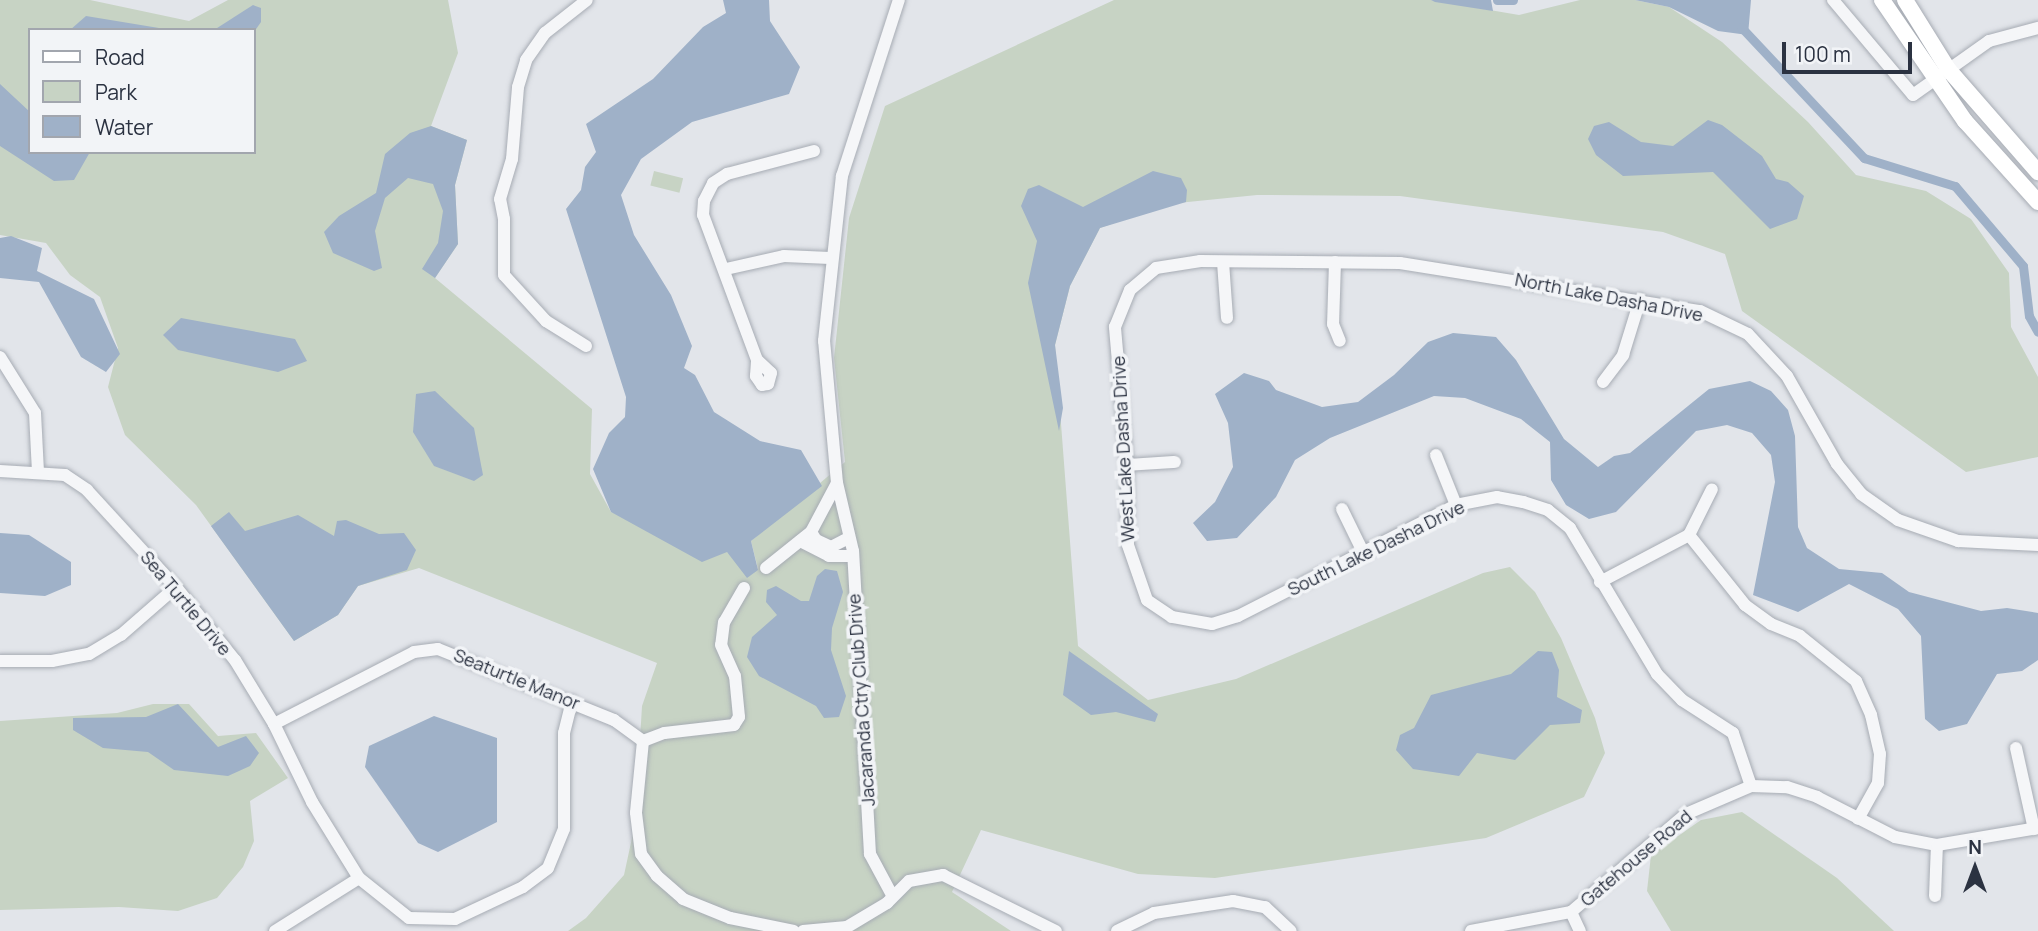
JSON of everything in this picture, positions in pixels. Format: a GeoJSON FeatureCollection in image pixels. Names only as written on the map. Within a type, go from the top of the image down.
{"type":"FeatureCollection","features":[{"type":"Feature","properties":{"kind":"main road"},"geometry":{"type":"LineString","coordinates":[[1882,0],[1933,80],[2038,202]]}},
{"type":"Feature","properties":{"kind":"main road"},"geometry":{"type":"LineString","coordinates":[[1905,0],[1948,69],[2038,172]]}},
{"type":"Feature","properties":{"kind":"street"},"geometry":{"type":"LineString","coordinates":[[586,346],[546,321],[505,275],[505,219],[500,199],[512,159],[518,87],[526,60],[545,33],[587,0]]}},
{"type":"Feature","properties":{"kind":"street"},"geometry":{"type":"LineString","coordinates":[[766,568],[811,532],[837,483],[824,373],[830,258],[842,176],[899,0]]}},
{"type":"Feature","properties":{"kind":"street"},"geometry":{"type":"LineString","coordinates":[[1833,0],[1913,94],[1989,41],[2038,28]]}},
{"type":"Feature","properties":{"kind":"street"},"geometry":{"type":"LineString","coordinates":[[757,360],[726,269],[703,215],[704,201],[713,183],[727,174],[814,151]]}},
{"type":"Feature","properties":{"kind":"street"},"geometry":{"type":"LineString","coordinates":[[726,269],[784,256],[830,258]]}},
{"type":"Feature","properties":{"kind":"street","name":"North Lake Dasha Drive"},"geometry":{"type":"LineString","coordinates":[[1115,327],[1122,302],[1156,268],[1200,261],[1400,263],[1700,311],[1748,334],[1787,376],[1837,464],[1861,494],[1898,520],[1958,541],[2038,545]]}},
{"type":"Feature","properties":{"kind":"street"},"geometry":{"type":"LineString","coordinates":[[1223,262],[1227,318]]}},
{"type":"Feature","properties":{"kind":"street"},"geometry":{"type":"LineString","coordinates":[[1335,262],[1333,324],[1340,341]]}},
{"type":"Feature","properties":{"kind":"street"},"geometry":{"type":"LineString","coordinates":[[1603,382],[1623,355],[1640,300]]}},
{"type":"Feature","properties":{"kind":"street","name":"West Lake Dasha Drive"},"geometry":{"type":"LineString","coordinates":[[1115,327],[1127,465],[1128,545],[1134,573],[1147,600],[1192,624]]}},
{"type":"Feature","properties":{"kind":"street"},"geometry":{"type":"LineString","coordinates":[[0,357],[35,413],[38,471]]}},
{"type":"Feature","properties":{"kind":"street"},"geometry":{"type":"LineString","coordinates":[[1436,455],[1456,505]]}},
{"type":"Feature","properties":{"kind":"street"},"geometry":{"type":"LineString","coordinates":[[1127,465],[1175,462]]}},
{"type":"Feature","properties":{"kind":"street","name":"Sea Turtle Drive"},"geometry":{"type":"LineString","coordinates":[[0,471],[38,471],[65,475],[87,490],[176,587],[235,660],[274,724],[312,802],[359,878],[409,918],[455,919],[523,887],[548,867],[560,848],[564,733],[572,701]]}},
{"type":"Feature","properties":{"kind":"street","name":"Jacaranda Ctry Club Drive"},"geometry":{"type":"LineString","coordinates":[[837,483],[853,555],[870,854],[892,895]]}},
{"type":"Feature","properties":{"kind":"street"},"geometry":{"type":"LineString","coordinates":[[1600,582],[1689,535],[1712,489]]}},
{"type":"Feature","properties":{"kind":"street","name":"South Lake Dasha Drive"},"geometry":{"type":"LineString","coordinates":[[1192,624],[1238,616],[1456,505],[1497,497],[1548,510],[1570,528],[1657,674],[1682,699],[1732,733],[1751,786]]}},
{"type":"Feature","properties":{"kind":"street"},"geometry":{"type":"LineString","coordinates":[[1342,509],[1364,554]]}},
{"type":"Feature","properties":{"kind":"street"},"geometry":{"type":"LineString","coordinates":[[811,532],[816,540],[831,547],[849,538]]}},
{"type":"Feature","properties":{"kind":"street"},"geometry":{"type":"LineString","coordinates":[[1689,535],[1745,605],[1771,624],[1800,636],[1856,681],[1871,715],[1880,754],[1878,783],[1858,819]]}},
{"type":"Feature","properties":{"kind":"street"},"geometry":{"type":"LineString","coordinates":[[800,541],[829,555],[853,555]]}},
{"type":"Feature","properties":{"kind":"street"},"geometry":{"type":"LineString","coordinates":[[0,661],[52,661],[89,654],[121,635],[176,587]]}},
{"type":"Feature","properties":{"kind":"street"},"geometry":{"type":"LineString","coordinates":[[744,588],[724,622],[721,645],[734,676],[739,717],[734,725],[663,733],[643,741],[636,813],[641,853],[657,876],[683,899],[719,914],[794,931]]}},
{"type":"Feature","properties":{"kind":"street","name":"Seaturtle Manor"},"geometry":{"type":"LineString","coordinates":[[274,724],[414,652],[438,649],[572,701],[614,720],[643,741]]}},
{"type":"Feature","properties":{"kind":"street"},"geometry":{"type":"LineString","coordinates":[[2017,748],[2036,829]]}},
{"type":"Feature","properties":{"kind":"street","name":"Gatehouse Road"},"geometry":{"type":"LineString","coordinates":[[1471,931],[1571,912],[1686,814],[1751,786],[1787,788],[1817,797],[1895,837],[1937,845],[2036,829]]}},
{"type":"Feature","properties":{"kind":"street"},"geometry":{"type":"LineString","coordinates":[[1935,896],[1937,845]]}},
{"type":"Feature","properties":{"kind":"street"},"geometry":{"type":"LineString","coordinates":[[803,931],[847,927],[868,917],[916,878],[943,875],[1056,931]]}},
{"type":"Feature","properties":{"kind":"street"},"geometry":{"type":"LineString","coordinates":[[275,931],[359,878]]}},
{"type":"Feature","properties":{"kind":"street"},"geometry":{"type":"LineString","coordinates":[[1117,931],[1154,913],[1233,901],[1265,907],[1291,931]]}},
{"type":"Feature","properties":{"kind":"street"},"geometry":{"type":"LineString","coordinates":[[1571,912],[1580,931]]}},
{"type":"Feature","properties":{"kind":"green space"},"geometry":{"type":"Polygon","coordinates":[[[0,0],[90,0],[189,21],[228,0],[448,0],[458,53],[431,126],[467,140],[455,185],[458,244],[435,278],[592,409],[590,474],[611,512],[727,552],[758,569],[751,541],[845,462],[834,358],[849,218],[885,106],[1114,0],[1431,0],[1519,15],[1580,0],[1635,0],[1669,7],[1722,42],[1808,122],[1856,175],[1926,191],[1971,219],[2009,273],[2011,327],[2038,377],[2038,457],[1966,472],[1742,311],[1725,254],[1663,232],[1400,196],[1257,195],[1168,204],[1100,228],[1070,286],[1055,345],[1078,646],[1148,700],[1236,679],[1483,573],[1510,567],[1535,592],[1561,638],[1595,718],[1605,753],[1584,797],[1486,838],[1215,878],[1138,874],[981,830],[952,892],[1011,931],[568,931],[586,918],[624,875],[635,824],[642,706],[657,663],[419,568],[358,586],[338,615],[294,641],[196,505],[125,435],[108,387],[118,348],[100,297],[70,275],[46,243],[0,235],[0,0]]]}},
{"type":"Feature","properties":{"kind":"green space"},"geometry":{"type":"Polygon","coordinates":[[[654,171],[683,178],[679,193],[650,186],[654,171]]]}},
{"type":"Feature","properties":{"kind":"green space"},"geometry":{"type":"Polygon","coordinates":[[[153,704],[189,704],[218,736],[256,733],[288,778],[250,801],[254,841],[243,867],[217,898],[178,911],[119,907],[0,910],[0,721],[117,713],[153,704]]]}},
{"type":"Feature","properties":{"kind":"green space"},"geometry":{"type":"Polygon","coordinates":[[[1742,812],[1837,878],[1894,931],[1671,931],[1647,891],[1651,855],[1701,820],[1742,812]]]}},
{"type":"Feature","properties":{"kind":"water"},"geometry":{"type":"Polygon","coordinates":[[[723,0],[769,0],[770,21],[800,67],[789,94],[692,122],[641,159],[621,195],[634,235],[671,295],[692,346],[684,368],[695,375],[714,412],[760,441],[801,450],[822,486],[751,541],[758,570],[747,578],[727,552],[702,562],[611,512],[593,469],[609,433],[625,417],[626,397],[566,209],[581,190],[585,167],[596,152],[586,124],[653,79],[703,27],[726,13],[723,0]]]}},
{"type":"Feature","properties":{"kind":"water"},"geometry":{"type":"Polygon","coordinates":[[[1431,0],[1491,0],[1493,11],[1435,2],[1431,0]]]}},
{"type":"Feature","properties":{"kind":"water"},"geometry":{"type":"Polygon","coordinates":[[[1635,0],[1751,0],[1748,35],[1718,31],[1669,7],[1635,0]]]}},
{"type":"Feature","properties":{"kind":"water"},"geometry":{"type":"Polygon","coordinates":[[[253,5],[261,8],[261,22],[256,29],[217,28],[253,5]]]}},
{"type":"Feature","properties":{"kind":"water"},"geometry":{"type":"Polygon","coordinates":[[[86,16],[159,28],[72,28],[86,16]]]}},
{"type":"Feature","properties":{"kind":"water"},"geometry":{"type":"Polygon","coordinates":[[[0,84],[28,110],[28,154],[89,154],[74,180],[54,181],[0,146],[0,84]]]}},
{"type":"Feature","properties":{"kind":"water"},"geometry":{"type":"Polygon","coordinates":[[[1708,120],[1722,125],[1762,156],[1776,179],[1788,182],[1804,196],[1797,219],[1770,229],[1713,172],[1623,176],[1596,155],[1588,139],[1594,126],[1609,122],[1641,142],[1673,146],[1708,120]]]}},
{"type":"Feature","properties":{"kind":"water"},"geometry":{"type":"Polygon","coordinates":[[[431,126],[467,140],[455,185],[458,244],[435,278],[422,269],[438,243],[443,211],[433,184],[408,178],[385,198],[375,231],[382,268],[374,271],[333,253],[324,232],[339,216],[376,193],[385,154],[410,133],[431,126]]]}},
{"type":"Feature","properties":{"kind":"water"},"geometry":{"type":"Polygon","coordinates":[[[1153,171],[1181,178],[1187,190],[1186,202],[1100,228],[1070,286],[1055,345],[1063,408],[1059,431],[1028,283],[1037,241],[1021,206],[1028,189],[1039,185],[1083,207],[1153,171]]]}},
{"type":"Feature","properties":{"kind":"water"},"geometry":{"type":"Polygon","coordinates":[[[11,236],[42,248],[37,271],[94,299],[120,354],[106,372],[81,357],[39,282],[0,278],[0,238],[11,236]]]}},
{"type":"Feature","properties":{"kind":"water"},"geometry":{"type":"Polygon","coordinates":[[[181,318],[295,339],[307,361],[278,372],[178,350],[163,335],[181,318]]]}},
{"type":"Feature","properties":{"kind":"water"},"geometry":{"type":"Polygon","coordinates":[[[1453,333],[1496,337],[1516,360],[1564,439],[1598,467],[1614,456],[1630,453],[1709,389],[1750,381],[1771,391],[1788,410],[1795,436],[1798,527],[1807,548],[1839,569],[1882,573],[1909,592],[1981,611],[2007,608],[2038,613],[2038,660],[2022,671],[1997,674],[1967,724],[1939,731],[1925,719],[1921,636],[1898,609],[1849,584],[1798,612],[1753,595],[1775,482],[1771,455],[1752,433],[1727,425],[1696,431],[1616,512],[1589,519],[1566,505],[1551,480],[1550,442],[1521,419],[1465,398],[1434,396],[1330,438],[1295,460],[1276,497],[1237,538],[1207,541],[1193,523],[1215,502],[1233,467],[1228,423],[1215,394],[1244,373],[1269,381],[1276,390],[1322,407],[1358,402],[1394,375],[1428,342],[1453,333]]]}},
{"type":"Feature","properties":{"kind":"water"},"geometry":{"type":"Polygon","coordinates":[[[435,391],[474,428],[483,475],[474,481],[434,466],[413,432],[416,394],[435,391]]]}},
{"type":"Feature","properties":{"kind":"water"},"geometry":{"type":"Polygon","coordinates":[[[229,512],[245,531],[298,515],[334,536],[337,521],[346,520],[379,534],[404,533],[416,550],[407,570],[358,586],[338,615],[294,641],[211,526],[229,512]]]}},
{"type":"Feature","properties":{"kind":"water"},"geometry":{"type":"Polygon","coordinates":[[[0,533],[29,535],[71,562],[71,585],[45,596],[0,593],[0,533]]]}},
{"type":"Feature","properties":{"kind":"water"},"geometry":{"type":"Polygon","coordinates":[[[825,569],[837,571],[843,592],[832,628],[831,650],[846,696],[839,717],[824,718],[816,706],[759,676],[747,657],[752,637],[777,615],[766,602],[767,590],[776,586],[801,601],[809,601],[817,576],[825,569]]]}},
{"type":"Feature","properties":{"kind":"water"},"geometry":{"type":"Polygon","coordinates":[[[1069,651],[1158,714],[1155,722],[1116,712],[1091,715],[1063,695],[1069,651]]]}},
{"type":"Feature","properties":{"kind":"water"},"geometry":{"type":"Polygon","coordinates":[[[1538,651],[1552,652],[1559,670],[1557,697],[1582,710],[1580,723],[1550,725],[1515,760],[1477,753],[1459,776],[1413,769],[1396,750],[1400,735],[1414,728],[1431,695],[1511,674],[1538,651]]]}},
{"type":"Feature","properties":{"kind":"water"},"geometry":{"type":"Polygon","coordinates":[[[178,704],[218,747],[246,736],[259,753],[250,766],[228,776],[174,770],[148,752],[103,748],[73,730],[73,718],[146,717],[178,704]]]}},
{"type":"Feature","properties":{"kind":"water"},"geometry":{"type":"Polygon","coordinates":[[[434,716],[497,738],[497,822],[438,852],[418,843],[365,767],[369,746],[434,716]]]}},
{"type":"Feature","properties":{"kind":"waterway"},"geometry":{"type":"LineString","coordinates":[[1497,0],[1513,0]]}},
{"type":"Feature","properties":{"kind":"waterway"},"geometry":{"type":"LineString","coordinates":[[1741,27],[1864,158],[1955,186],[2023,266],[2029,316],[2038,332]]}}]}
